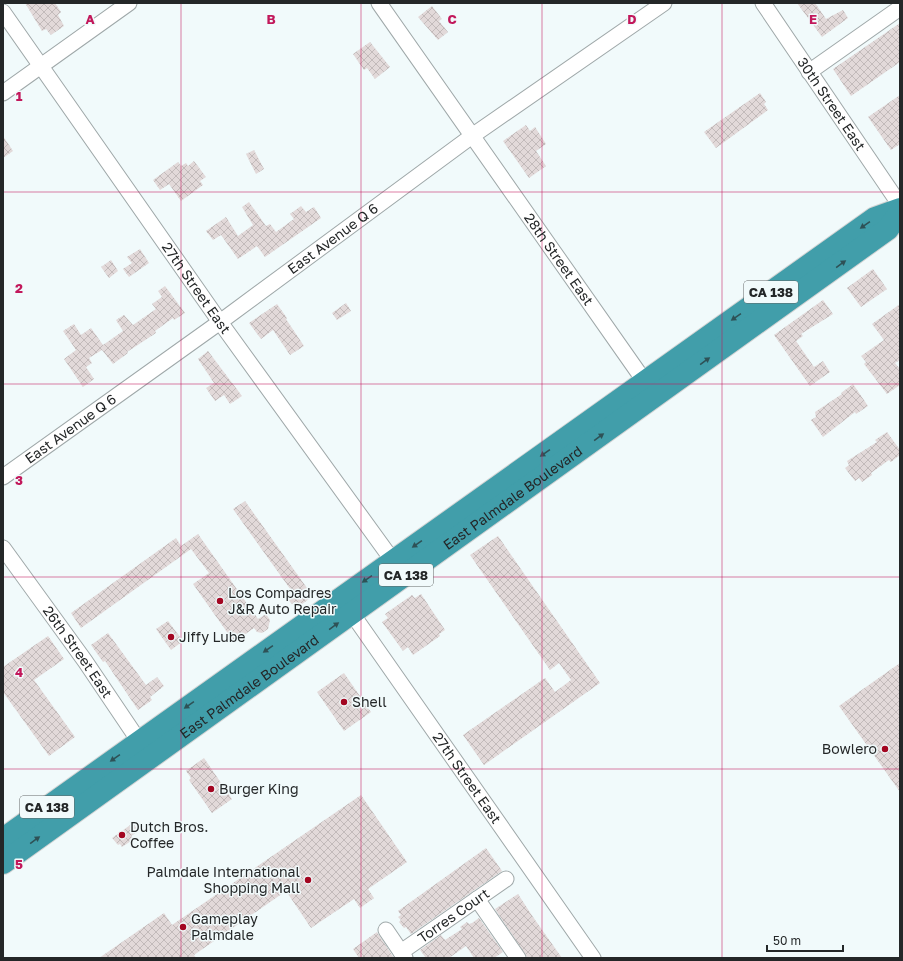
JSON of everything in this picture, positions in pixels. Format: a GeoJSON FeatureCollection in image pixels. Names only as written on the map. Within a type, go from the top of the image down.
{"type":"FeatureCollection","features":[{"type":"Feature","properties":{"kind":"highway","name":"East Palmdale Boulevard"},"geometry":{"type":"LineString","coordinates":[[346,605],[393,561],[876,218],[900,211]]}},
{"type":"Feature","properties":{"kind":"highway","name":"East Palmdale Boulevard"},"geometry":{"type":"LineString","coordinates":[[3,839],[144,749],[346,605],[888,230],[900,211]]}},
{"type":"Feature","properties":{"kind":"highway","name":"East Palmdale Boulevard"},"geometry":{"type":"LineString","coordinates":[[3,863],[144,749]]}},
{"type":"Feature","properties":{"kind":"street"},"geometry":{"type":"LineString","coordinates":[[3,93],[129,3]]}},
{"type":"Feature","properties":{"kind":"street","name":"28th Street East"},"geometry":{"type":"LineString","coordinates":[[379,3],[645,382]]}},
{"type":"Feature","properties":{"kind":"street","name":"East Avenue Q 6"},"geometry":{"type":"LineString","coordinates":[[3,477],[220,322],[472,136],[664,3]]}},
{"type":"Feature","properties":{"kind":"street","name":"30th Street East"},"geometry":{"type":"LineString","coordinates":[[763,3],[900,205]]}},
{"type":"Feature","properties":{"kind":"street"},"geometry":{"type":"LineString","coordinates":[[809,72],[900,8]]}},
{"type":"Feature","properties":{"kind":"street","name":"27th Street East"},"geometry":{"type":"LineString","coordinates":[[3,12],[42,65],[220,322],[393,561]]}},
{"type":"Feature","properties":{"kind":"street","name":"26th Street East"},"geometry":{"type":"LineString","coordinates":[[3,548],[77,649],[144,749]]}},
{"type":"Feature","properties":{"kind":"street","name":"27th Street East"},"geometry":{"type":"LineString","coordinates":[[346,605],[593,958]]}},
{"type":"Feature","properties":{"kind":"street","name":"Torres Court"},"geometry":{"type":"LineString","coordinates":[[403,955],[506,879]]}},
{"type":"Feature","properties":{"kind":"street"},"geometry":{"type":"LineString","coordinates":[[477,899],[518,958]]}},
{"type":"Feature","properties":{"kind":"street"},"geometry":{"type":"LineString","coordinates":[[386,930],[403,955]]}},
{"type":"Feature","properties":{"kind":"building"},"geometry":{"type":"Polygon","coordinates":[[[25,3],[55,3],[61,12],[58,15],[64,26],[51,35],[46,29],[42,31],[25,3]]]}},
{"type":"Feature","properties":{"kind":"building"},"geometry":{"type":"Polygon","coordinates":[[[797,3],[815,3],[826,19],[843,10],[848,18],[822,37],[797,3]]]}},
{"type":"Feature","properties":{"kind":"building"},"geometry":{"type":"Polygon","coordinates":[[[432,6],[442,19],[439,21],[448,32],[438,40],[418,17],[432,6]]]}},
{"type":"Feature","properties":{"kind":"building"},"geometry":{"type":"Polygon","coordinates":[[[900,23],[900,62],[851,96],[833,69],[900,23]]]}},
{"type":"Feature","properties":{"kind":"building"},"geometry":{"type":"Polygon","coordinates":[[[370,42],[390,67],[375,79],[367,68],[364,70],[353,54],[370,42]]]}},
{"type":"Feature","properties":{"kind":"building"},"geometry":{"type":"Polygon","coordinates":[[[760,93],[766,102],[764,104],[768,110],[716,148],[704,132],[760,93]]]}},
{"type":"Feature","properties":{"kind":"building"},"geometry":{"type":"Polygon","coordinates":[[[900,95],[900,144],[891,150],[868,117],[900,95]]]}},
{"type":"Feature","properties":{"kind":"building"},"geometry":{"type":"Polygon","coordinates":[[[526,125],[530,131],[535,127],[546,144],[536,151],[546,166],[529,178],[503,141],[526,125]]]}},
{"type":"Feature","properties":{"kind":"building"},"geometry":{"type":"Polygon","coordinates":[[[3,136],[13,151],[3,158],[3,136]]]}},
{"type":"Feature","properties":{"kind":"building"},"geometry":{"type":"Polygon","coordinates":[[[254,150],[264,169],[256,174],[246,154],[254,150]]]}},
{"type":"Feature","properties":{"kind":"building"},"geometry":{"type":"Polygon","coordinates":[[[194,161],[206,177],[200,181],[203,185],[181,201],[169,184],[160,190],[153,180],[178,162],[181,166],[186,163],[188,166],[194,161]]]}},
{"type":"Feature","properties":{"kind":"building"},"geometry":{"type":"Polygon","coordinates":[[[249,202],[266,226],[270,224],[276,232],[294,219],[290,214],[301,206],[306,212],[314,207],[321,218],[265,257],[257,246],[238,259],[221,235],[213,240],[206,231],[226,217],[238,236],[253,225],[242,207],[249,202]]]}},
{"type":"Feature","properties":{"kind":"building"},"geometry":{"type":"Polygon","coordinates":[[[140,249],[149,263],[129,277],[123,269],[132,263],[127,257],[140,249]]]}},
{"type":"Feature","properties":{"kind":"building"},"geometry":{"type":"Polygon","coordinates":[[[111,260],[118,271],[109,278],[101,267],[111,260]]]}},
{"type":"Feature","properties":{"kind":"building"},"geometry":{"type":"Polygon","coordinates":[[[873,269],[887,289],[861,307],[847,288],[873,269]]]}},
{"type":"Feature","properties":{"kind":"building"},"geometry":{"type":"Polygon","coordinates":[[[165,286],[185,313],[174,320],[173,318],[155,331],[156,333],[127,352],[128,353],[113,364],[102,350],[89,358],[92,363],[86,367],[94,379],[83,387],[64,359],[76,350],[63,331],[74,324],[81,335],[91,328],[103,345],[123,331],[116,320],[124,315],[133,325],[156,309],[152,304],[162,297],[158,291],[165,286]]]}},
{"type":"Feature","properties":{"kind":"building"},"geometry":{"type":"Polygon","coordinates":[[[823,300],[833,314],[801,334],[803,336],[796,341],[814,367],[823,361],[830,372],[810,386],[774,335],[823,300]]]}},
{"type":"Feature","properties":{"kind":"building"},"geometry":{"type":"Polygon","coordinates":[[[346,303],[351,311],[337,320],[332,313],[346,303]]]}},
{"type":"Feature","properties":{"kind":"building"},"geometry":{"type":"Polygon","coordinates":[[[277,304],[304,346],[290,355],[273,330],[261,339],[249,323],[277,304]]]}},
{"type":"Feature","properties":{"kind":"building"},"geometry":{"type":"Polygon","coordinates":[[[900,304],[900,360],[895,363],[900,369],[900,385],[887,394],[864,364],[866,362],[861,356],[884,340],[872,324],[900,304]]]}},
{"type":"Feature","properties":{"kind":"building"},"geometry":{"type":"Polygon","coordinates":[[[208,351],[242,396],[230,404],[224,395],[215,401],[206,388],[214,383],[198,359],[208,351]]]}},
{"type":"Feature","properties":{"kind":"building"},"geometry":{"type":"Polygon","coordinates":[[[853,384],[868,406],[856,414],[855,412],[823,437],[811,420],[816,417],[815,412],[842,394],[841,393],[853,384]]]}},
{"type":"Feature","properties":{"kind":"building"},"geometry":{"type":"Polygon","coordinates":[[[887,432],[900,450],[900,455],[891,462],[889,460],[871,473],[872,475],[862,482],[859,478],[855,481],[845,468],[849,465],[847,461],[877,442],[875,440],[887,432]]]}},
{"type":"Feature","properties":{"kind":"building"},"geometry":{"type":"Polygon","coordinates":[[[245,501],[307,588],[303,591],[309,599],[298,607],[294,602],[292,604],[287,598],[293,593],[233,509],[245,501]]]}},
{"type":"Feature","properties":{"kind":"building"},"geometry":{"type":"Polygon","coordinates":[[[198,534],[258,619],[266,614],[270,620],[268,629],[262,633],[257,632],[254,628],[234,642],[193,584],[209,573],[191,549],[81,628],[71,613],[176,538],[181,546],[198,534]]]}},
{"type":"Feature","properties":{"kind":"building"},"geometry":{"type":"Polygon","coordinates":[[[498,536],[600,683],[484,765],[463,735],[545,678],[555,692],[571,680],[559,663],[550,670],[470,555],[498,536]]]}},
{"type":"Feature","properties":{"kind":"building"},"geometry":{"type":"Polygon","coordinates":[[[421,594],[445,630],[439,634],[440,636],[413,655],[408,647],[403,651],[382,622],[388,618],[385,614],[412,595],[415,598],[421,594]]]}},
{"type":"Feature","properties":{"kind":"building","name":"Jiffy Lube"},"geometry":{"type":"Polygon","coordinates":[[[168,621],[183,641],[171,650],[156,629],[168,621]]]}},
{"type":"Feature","properties":{"kind":"building"},"geometry":{"type":"Polygon","coordinates":[[[108,633],[146,685],[157,677],[164,686],[150,697],[152,700],[138,710],[105,661],[103,662],[91,645],[108,633]]]}},
{"type":"Feature","properties":{"kind":"building"},"geometry":{"type":"Polygon","coordinates":[[[48,636],[64,659],[34,680],[75,737],[49,756],[3,692],[3,667],[48,636]]]}},
{"type":"Feature","properties":{"kind":"building","name":"Bowlero"},"geometry":{"type":"Polygon","coordinates":[[[900,663],[900,792],[839,706],[900,663]]]}},
{"type":"Feature","properties":{"kind":"building","name":"Shell"},"geometry":{"type":"Polygon","coordinates":[[[344,673],[371,712],[344,731],[317,692],[344,673]]]}},
{"type":"Feature","properties":{"kind":"building","name":"Burger King"},"geometry":{"type":"Polygon","coordinates":[[[204,758],[232,799],[212,813],[189,780],[191,778],[186,771],[204,758]]]}},
{"type":"Feature","properties":{"kind":"building","name":"Palmdale International Shopping Mall"},"geometry":{"type":"Polygon","coordinates":[[[361,795],[407,862],[368,889],[374,898],[360,908],[354,899],[311,928],[286,891],[194,955],[196,958],[99,958],[164,913],[172,925],[361,795]]]}},
{"type":"Feature","properties":{"kind":"building","name":"Dutch Bros. Coffee"},"geometry":{"type":"Polygon","coordinates":[[[133,823],[138,831],[131,836],[134,839],[122,847],[120,844],[118,845],[112,838],[133,823]]]}},
{"type":"Feature","properties":{"kind":"building"},"geometry":{"type":"Polygon","coordinates":[[[486,848],[502,871],[411,934],[406,927],[404,928],[399,922],[401,920],[398,917],[401,915],[398,911],[486,848]]]}},
{"type":"Feature","properties":{"kind":"building"},"geometry":{"type":"Polygon","coordinates":[[[518,894],[562,958],[527,957],[495,909],[518,894]]]}},
{"type":"Feature","properties":{"kind":"building"},"geometry":{"type":"Polygon","coordinates":[[[479,918],[503,952],[494,958],[474,958],[466,946],[449,958],[426,958],[420,950],[441,935],[445,940],[462,929],[460,927],[467,922],[469,924],[472,923],[479,918]]]}},
{"type":"Feature","properties":{"kind":"building"},"geometry":{"type":"Polygon","coordinates":[[[377,932],[394,958],[359,958],[353,949],[377,932]]]}},
{"type":"Feature","properties":{"kind":"place","name":"Los Compadres J&R Auto Repair"},"geometry":{"type":"Point","coordinates":[220,601]}},
{"type":"Feature","properties":{"kind":"place","name":"Jiffy Lube"},"geometry":{"type":"Point","coordinates":[171,637]}},
{"type":"Feature","properties":{"kind":"place","name":"Shell"},"geometry":{"type":"Point","coordinates":[344,702]}},
{"type":"Feature","properties":{"kind":"place","name":"Bowlero"},"geometry":{"type":"Point","coordinates":[885,749]}},
{"type":"Feature","properties":{"kind":"place","name":"Burger King"},"geometry":{"type":"Point","coordinates":[211,789]}},
{"type":"Feature","properties":{"kind":"place","name":"Dutch Bros. Coffee"},"geometry":{"type":"Point","coordinates":[122,835]}},
{"type":"Feature","properties":{"kind":"place","name":"Palmdale International Shopping Mall"},"geometry":{"type":"Point","coordinates":[308,880]}},
{"type":"Feature","properties":{"kind":"place","name":"Gameplay Palmdale"},"geometry":{"type":"Point","coordinates":[183,927]}}]}
